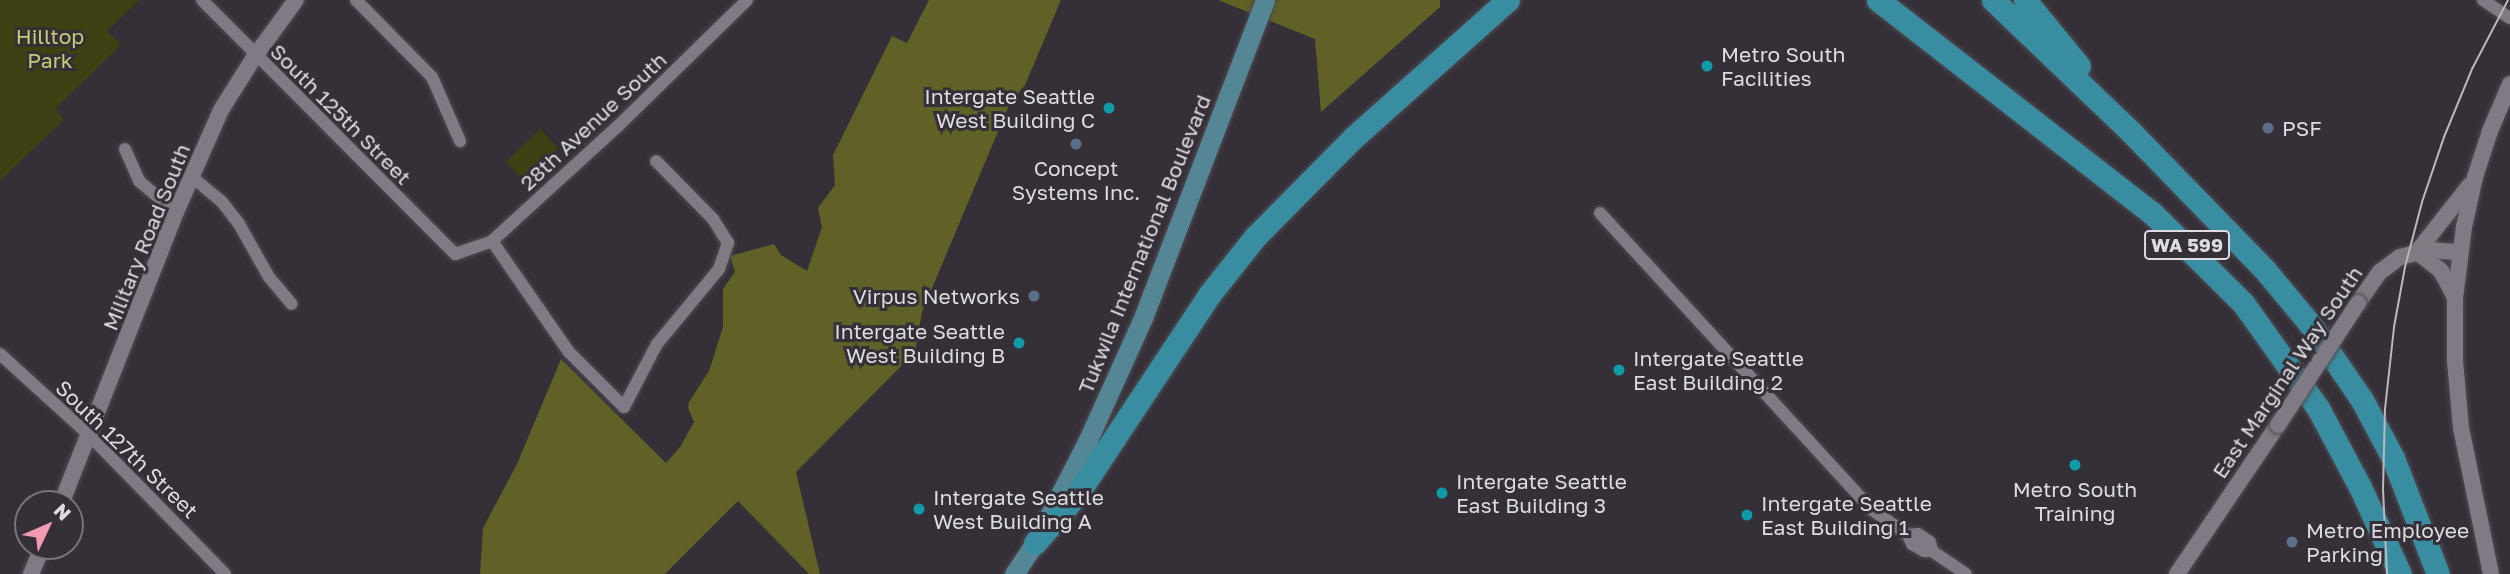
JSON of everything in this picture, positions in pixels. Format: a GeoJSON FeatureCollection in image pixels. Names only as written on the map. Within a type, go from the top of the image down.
{"type":"FeatureCollection","features":[{"type":"Feature","properties":{"kind":"highway"},"geometry":{"type":"LineString","coordinates":[[1035,543],[1078,493],[1209,295],[1255,237],[1354,137],[1508,0]]}},
{"type":"Feature","properties":{"kind":"highway","name":"WA 599"},"geometry":{"type":"LineString","coordinates":[[1878,0],[2152,213],[2243,303],[2318,408],[2360,487],[2400,574]]}},
{"type":"Feature","properties":{"kind":"highway","name":"WA 599"},"geometry":{"type":"LineString","coordinates":[[1993,0],[2131,132],[2265,270],[2310,324],[2362,400],[2393,458],[2438,574]]}},
{"type":"Feature","properties":{"kind":"highway"},"geometry":{"type":"LineString","coordinates":[[2025,0],[2131,132]]}},
{"type":"Feature","properties":{"kind":"main road","name":"Tukwila International Boulevard"},"geometry":{"type":"LineString","coordinates":[[1014,574],[1035,543],[1087,442],[1143,318],[1265,0]]}},
{"type":"Feature","properties":{"kind":"street","name":"South 125th Street"},"geometry":{"type":"LineString","coordinates":[[202,0],[455,254]]}},
{"type":"Feature","properties":{"kind":"street","name":"Military Road South"},"geometry":{"type":"LineString","coordinates":[[67,490],[176,212],[220,110],[296,0]]}},
{"type":"Feature","properties":{"kind":"street"},"geometry":{"type":"LineString","coordinates":[[356,0],[432,77],[460,141]]}},
{"type":"Feature","properties":{"kind":"street","name":"28th Avenue South"},"geometry":{"type":"LineString","coordinates":[[455,254],[492,241],[618,126],[747,0]]}},
{"type":"Feature","properties":{"kind":"street"},"geometry":{"type":"LineString","coordinates":[[2483,0],[2510,18]]}},
{"type":"Feature","properties":{"kind":"street"},"geometry":{"type":"LineString","coordinates":[[2491,574],[2461,428],[2455,361],[2455,298],[2460,252],[2475,177],[2490,131],[2510,84]]}},
{"type":"Feature","properties":{"kind":"street"},"geometry":{"type":"LineString","coordinates":[[125,149],[138,181],[176,212]]}},
{"type":"Feature","properties":{"kind":"street"},"geometry":{"type":"LineString","coordinates":[[492,241],[569,352],[624,407],[657,344],[719,269],[728,243],[713,219],[656,161]]}},
{"type":"Feature","properties":{"kind":"street"},"geometry":{"type":"LineString","coordinates":[[191,176],[222,202],[269,277],[292,304]]}},
{"type":"Feature","properties":{"kind":"street"},"geometry":{"type":"LineString","coordinates":[[2455,298],[2441,271],[2417,252],[2475,177]]}},
{"type":"Feature","properties":{"kind":"street"},"geometry":{"type":"LineString","coordinates":[[1600,213],[1871,509],[1908,535],[1923,537],[1930,542],[1932,551],[1966,574]]}},
{"type":"Feature","properties":{"kind":"street","name":"East Marginal Way South"},"geometry":{"type":"LineString","coordinates":[[2177,574],[2386,265],[2417,252],[2460,252]]}},
{"type":"Feature","properties":{"kind":"street","name":"South 127th Street"},"geometry":{"type":"LineString","coordinates":[[0,354],[90,436],[225,574]]}},
{"type":"Feature","properties":{"kind":"green space","name":"Hilltop Park"},"geometry":{"type":"Polygon","coordinates":[[[0,0],[139,0],[107,31],[121,45],[55,109],[64,119],[0,181],[0,0]]]}},
{"type":"Feature","properties":{"kind":"green space"},"geometry":{"type":"Polygon","coordinates":[[[540,129],[558,148],[524,180],[506,162],[540,129]]]}},
{"type":"Feature","properties":{"kind":"shaded area"},"geometry":{"type":"Polygon","coordinates":[[[929,0],[1061,0],[1025,85],[1010,103],[922,312],[915,352],[796,472],[820,574],[809,574],[738,501],[665,574],[480,574],[483,528],[517,464],[561,359],[666,463],[680,447],[694,422],[688,408],[689,402],[709,371],[723,327],[723,289],[735,272],[730,256],[774,244],[781,255],[807,271],[822,227],[818,208],[835,185],[833,155],[892,36],[907,43],[929,0]]]}},
{"type":"Feature","properties":{"kind":"shaded area"},"geometry":{"type":"Polygon","coordinates":[[[1218,0],[1440,0],[1440,7],[1321,112],[1315,39],[1218,0]]]}},
{"type":"Feature","properties":{"kind":"tram line"},"geometry":{"type":"LineString","coordinates":[[2387,574],[2383,490],[2385,409],[2394,327],[2405,267],[2422,202],[2444,137],[2472,69],[2508,0]]}},
{"type":"Feature","properties":{"kind":"place","name":"Metro South Facilities"},"geometry":{"type":"Point","coordinates":[1707,66]}},
{"type":"Feature","properties":{"kind":"place","name":"Intergate Seattle West Building C"},"geometry":{"type":"Point","coordinates":[1109,108]}},
{"type":"Feature","properties":{"kind":"place","name":"PSF"},"geometry":{"type":"Point","coordinates":[2268,128]}},
{"type":"Feature","properties":{"kind":"place","name":"Concept Systems Inc."},"geometry":{"type":"Point","coordinates":[1076,144]}},
{"type":"Feature","properties":{"kind":"place","name":"Virpus Networks"},"geometry":{"type":"Point","coordinates":[1034,296]}},
{"type":"Feature","properties":{"kind":"place","name":"Intergate Seattle West Building B"},"geometry":{"type":"Point","coordinates":[1019,343]}},
{"type":"Feature","properties":{"kind":"place","name":"Intergate Seattle East Building 2"},"geometry":{"type":"Point","coordinates":[1619,370]}},
{"type":"Feature","properties":{"kind":"place","name":"Metro South Training"},"geometry":{"type":"Point","coordinates":[2075,465]}},
{"type":"Feature","properties":{"kind":"place","name":"Intergate Seattle East Building 3"},"geometry":{"type":"Point","coordinates":[1442,493]}},
{"type":"Feature","properties":{"kind":"place","name":"Intergate Seattle West Building A"},"geometry":{"type":"Point","coordinates":[919,509]}},
{"type":"Feature","properties":{"kind":"place","name":"Intergate Seattle East Building 1"},"geometry":{"type":"Point","coordinates":[1747,515]}},
{"type":"Feature","properties":{"kind":"place","name":"Metro Employee Parking"},"geometry":{"type":"Point","coordinates":[2292,542]}}]}
